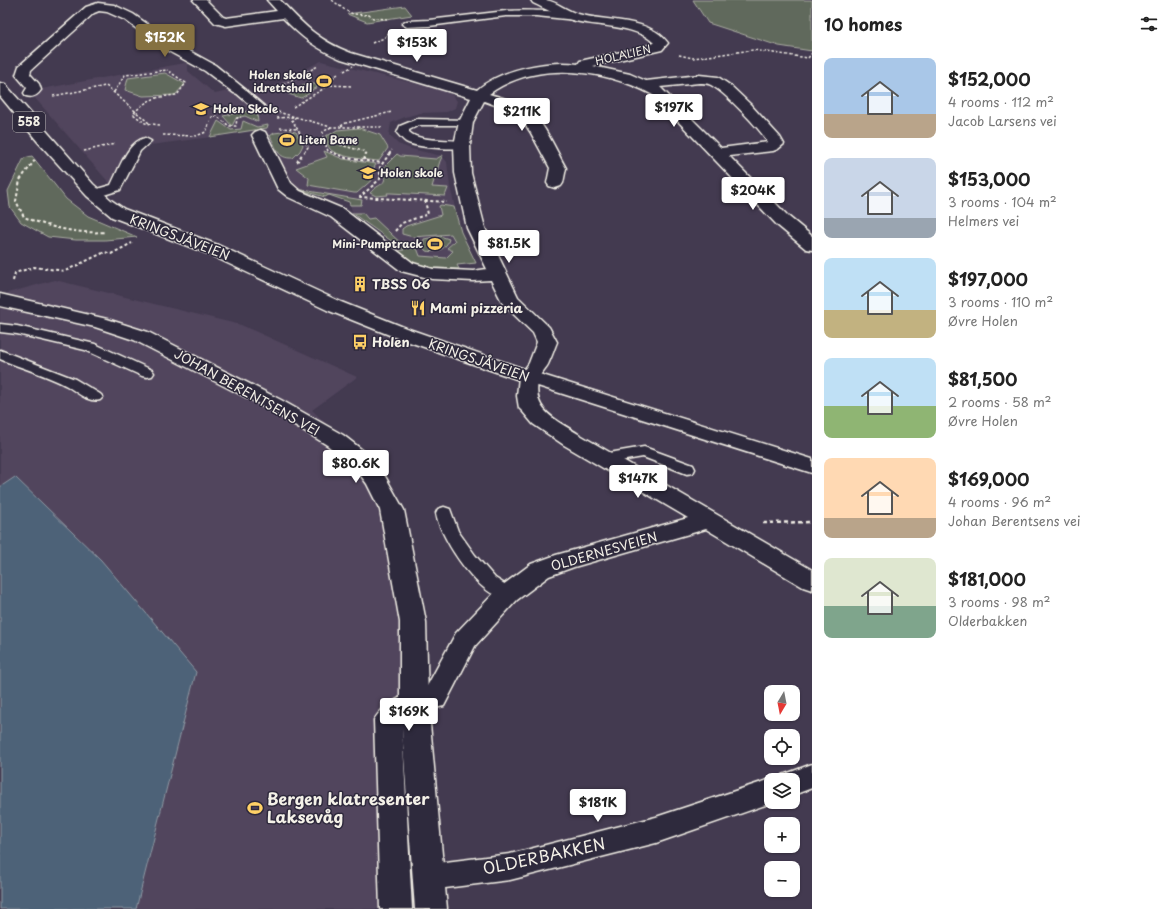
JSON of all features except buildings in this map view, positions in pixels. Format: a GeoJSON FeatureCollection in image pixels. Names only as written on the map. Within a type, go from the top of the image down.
{"type":"FeatureCollection","features":[{"type":"Feature","properties":{"kind":"street"},"geometry":{"type":"LineString","coordinates":[[199,0],[218,20],[226,22],[286,14]]}},
{"type":"Feature","properties":{"kind":"street"},"geometry":{"type":"LineString","coordinates":[[273,0],[312,39],[339,53],[501,102],[516,108],[527,116],[536,128],[558,168],[555,183]]}},
{"type":"Feature","properties":{"kind":"street","name":"HOLALIEN"},"geometry":{"type":"LineString","coordinates":[[537,0],[576,18],[630,27],[658,39],[661,43],[657,47],[605,66]]}},
{"type":"Feature","properties":{"kind":"street"},"geometry":{"type":"LineString","coordinates":[[32,93],[34,87],[22,75],[24,69],[96,3],[129,17],[166,44],[210,68],[239,90]]}},
{"type":"Feature","properties":{"kind":"street"},"geometry":{"type":"LineString","coordinates":[[812,245],[783,222],[665,99],[645,85],[625,77],[605,66],[566,67],[527,72],[510,76],[494,84],[479,96],[466,122],[462,145],[463,173],[476,228],[510,300],[542,331],[547,342],[544,354],[530,377],[526,396],[530,408],[541,419],[566,436],[812,580]]}},
{"type":"Feature","properties":{"kind":"street"},"geometry":{"type":"LineString","coordinates":[[645,85],[707,79],[717,81],[731,93],[770,134],[775,140],[776,144],[766,148],[717,153]]}},
{"type":"Feature","properties":{"kind":"street","name":"KRINGSJÅVEIEN"},"geometry":{"type":"LineString","coordinates":[[0,87],[58,156],[104,204],[118,213],[230,257],[334,306],[399,332],[530,377],[812,466]]}},
{"type":"Feature","properties":{"kind":"street"},"geometry":{"type":"LineString","coordinates":[[260,135],[284,186],[294,194],[337,214],[407,267],[432,274],[473,276],[497,274]]}},
{"type":"Feature","properties":{"kind":"street","name":"JOHAN BERENTSENS VEI"},"geometry":{"type":"LineString","coordinates":[[0,300],[100,323],[141,336],[274,404],[335,440],[362,461],[378,483],[392,510],[413,622],[414,702],[431,909]]}},
{"type":"Feature","properties":{"kind":"street","name":"OLDERNESVEIEN"},"geometry":{"type":"LineString","coordinates":[[508,594],[540,570],[565,561],[696,524],[706,519]]}},
{"type":"Feature","properties":{"kind":"street"},"geometry":{"type":"LineString","coordinates":[[396,909],[388,720],[414,702],[434,699],[466,640],[508,594]]}},
{"type":"Feature","properties":{"kind":"street"},"geometry":{"type":"LineString","coordinates":[[800,780],[812,776]]}},
{"type":"Feature","properties":{"kind":"street","name":"OLDERBAKKEN"},"geometry":{"type":"LineString","coordinates":[[429,877],[510,867],[640,834],[764,793]]}},
{"type":"Feature","properties":{"kind":"lane","name":"HOLALIEN"},"geometry":{"type":"LineString","coordinates":[[407,24],[440,22],[510,13],[541,13],[576,18]]}},
{"type":"Feature","properties":{"kind":"lane"},"geometry":{"type":"LineString","coordinates":[[239,90],[260,108]]}},
{"type":"Feature","properties":{"kind":"lane"},"geometry":{"type":"LineString","coordinates":[[462,145],[435,144],[411,140],[403,133],[404,128],[417,122],[466,122]]}},
{"type":"Feature","properties":{"kind":"lane"},"geometry":{"type":"LineString","coordinates":[[94,194],[116,187],[135,148],[145,141]]}},
{"type":"Feature","properties":{"kind":"lane"},"geometry":{"type":"LineString","coordinates":[[0,328],[17,330],[90,347],[147,373]]}},
{"type":"Feature","properties":{"kind":"lane"},"geometry":{"type":"LineString","coordinates":[[0,354],[70,382],[95,396]]}},
{"type":"Feature","properties":{"kind":"lane"},"geometry":{"type":"LineString","coordinates":[[603,458],[644,452],[687,469]]}},
{"type":"Feature","properties":{"kind":"lane"},"geometry":{"type":"LineString","coordinates":[[444,513],[449,531],[462,550],[490,583],[508,594]]}},
{"type":"Feature","properties":{"kind":"path"},"geometry":{"type":"LineString","coordinates":[[332,0],[348,13],[359,16],[369,15],[373,18],[392,19],[407,24]]}},
{"type":"Feature","properties":{"kind":"path"},"geometry":{"type":"LineString","coordinates":[[339,53],[382,39],[394,27],[407,24]]}},
{"type":"Feature","properties":{"kind":"path"},"geometry":{"type":"LineString","coordinates":[[693,58],[753,50],[808,58],[812,53]]}},
{"type":"Feature","properties":{"kind":"path"},"geometry":{"type":"LineString","coordinates":[[293,108],[323,89],[332,78],[353,66]]}},
{"type":"Feature","properties":{"kind":"path"},"geometry":{"type":"LineString","coordinates":[[114,92],[125,75],[167,70],[186,83],[177,95],[152,98],[145,101],[133,114],[145,123],[160,125]]}},
{"type":"Feature","properties":{"kind":"path"},"geometry":{"type":"LineString","coordinates":[[287,82],[302,74]]}},
{"type":"Feature","properties":{"kind":"path"},"geometry":{"type":"LineString","coordinates":[[326,85],[352,86]]}},
{"type":"Feature","properties":{"kind":"path"},"geometry":{"type":"LineString","coordinates":[[60,95],[106,86],[156,129],[145,141]]}},
{"type":"Feature","properties":{"kind":"path"},"geometry":{"type":"LineString","coordinates":[[214,113],[232,127],[237,125],[237,118],[242,117],[254,123],[260,124],[262,123],[260,108]]}},
{"type":"Feature","properties":{"kind":"path"},"geometry":{"type":"LineString","coordinates":[[273,111],[331,127],[404,128]]}},
{"type":"Feature","properties":{"kind":"path"},"geometry":{"type":"LineString","coordinates":[[341,126],[346,123],[397,111]]}},
{"type":"Feature","properties":{"kind":"path"},"geometry":{"type":"LineString","coordinates":[[163,135],[173,133],[186,137],[202,134],[206,131],[212,117],[217,116]]}},
{"type":"Feature","properties":{"kind":"path"},"geometry":{"type":"LineString","coordinates":[[276,118],[296,117]]}},
{"type":"Feature","properties":{"kind":"path"},"geometry":{"type":"LineString","coordinates":[[295,164],[308,146],[292,120],[296,117]]}},
{"type":"Feature","properties":{"kind":"path"},"geometry":{"type":"LineString","coordinates":[[331,127],[323,132],[323,138],[328,152],[346,158],[382,163]]}},
{"type":"Feature","properties":{"kind":"path"},"geometry":{"type":"LineString","coordinates":[[392,127],[390,136],[394,142],[393,147],[382,163],[379,171],[380,179],[360,196],[469,203]]}},
{"type":"Feature","properties":{"kind":"path"},"geometry":{"type":"LineString","coordinates":[[348,143],[340,145],[363,151],[367,154],[364,160]]}},
{"type":"Feature","properties":{"kind":"path"},"geometry":{"type":"LineString","coordinates":[[78,152],[116,144]]}},
{"type":"Feature","properties":{"kind":"path"},"geometry":{"type":"LineString","coordinates":[[37,158],[20,180],[16,201],[24,217],[42,225],[63,231],[83,233],[112,231]]}},
{"type":"Feature","properties":{"kind":"path"},"geometry":{"type":"LineString","coordinates":[[396,234],[394,231],[402,223],[428,214],[425,201]]}},
{"type":"Feature","properties":{"kind":"path"},"geometry":{"type":"LineString","coordinates":[[15,273],[34,267],[60,271],[69,270],[105,252],[111,254],[130,244]]}},
{"type":"Feature","properties":{"kind":"shaded area","name":"Holen skole"},"geometry":{"type":"Polygon","coordinates":[[[321,61],[442,90],[452,95],[457,101],[455,108],[447,112],[420,113],[391,123],[389,135],[398,144],[411,149],[442,156],[447,162],[450,187],[461,232],[476,263],[457,265],[459,269],[398,251],[404,250],[352,213],[350,202],[329,195],[325,197],[297,189],[263,130],[143,146],[124,185],[111,185],[34,97],[40,93],[41,89],[185,63],[188,65],[188,71],[215,94],[242,88],[248,93],[269,88],[321,61]]]}},
{"type":"Feature","properties":{"kind":"shaded area"},"geometry":{"type":"Polygon","coordinates":[[[55,280],[241,325],[357,377],[312,410],[367,464],[430,732],[441,909],[136,909],[196,672],[101,560],[15,477],[0,487],[0,295],[55,280]]]}},
{"type":"Feature","properties":{"kind":"green space"},"geometry":{"type":"Polygon","coordinates":[[[693,0],[812,0],[812,51],[779,46],[708,23],[693,0]]]}},
{"type":"Feature","properties":{"kind":"green space"},"geometry":{"type":"Polygon","coordinates":[[[405,6],[412,15],[367,22],[347,14],[405,6]]]}},
{"type":"Feature","properties":{"kind":"green space"},"geometry":{"type":"Polygon","coordinates":[[[165,73],[185,84],[175,95],[143,96],[125,90],[128,78],[165,73]]]}},
{"type":"Feature","properties":{"kind":"green space"},"geometry":{"type":"Polygon","coordinates":[[[310,83],[317,85],[317,88],[313,89],[310,93],[301,98],[288,94],[291,91],[297,92],[302,85],[310,83]]]}},
{"type":"Feature","properties":{"kind":"green space"},"geometry":{"type":"Polygon","coordinates":[[[253,110],[257,113],[258,122],[245,116],[236,118],[232,126],[223,116],[253,110]]]}},
{"type":"Feature","properties":{"kind":"green space"},"geometry":{"type":"Polygon","coordinates":[[[218,121],[231,130],[241,129],[243,121],[257,127],[268,125],[267,128],[210,137],[218,121]]]}},
{"type":"Feature","properties":{"kind":"green space"},"geometry":{"type":"Polygon","coordinates":[[[359,128],[380,135],[388,148],[379,161],[346,156],[334,152],[329,148],[326,137],[327,135],[337,130],[359,128]]]}},
{"type":"Feature","properties":{"kind":"green space","name":"Liten Bane"},"geometry":{"type":"Polygon","coordinates":[[[290,131],[296,132],[303,145],[300,151],[293,158],[284,157],[281,155],[270,136],[274,133],[290,131]]]}},
{"type":"Feature","properties":{"kind":"green space"},"geometry":{"type":"Polygon","coordinates":[[[324,151],[343,159],[376,164],[372,172],[374,178],[357,193],[308,185],[309,178],[296,168],[327,157],[324,151]]]}},
{"type":"Feature","properties":{"kind":"green space"},"geometry":{"type":"Polygon","coordinates":[[[397,154],[400,156],[436,159],[443,155],[432,187],[448,188],[445,196],[387,193],[388,195],[376,196],[370,193],[382,184],[385,178],[383,168],[397,154]]]}},
{"type":"Feature","properties":{"kind":"green space"},"geometry":{"type":"Polygon","coordinates":[[[32,156],[66,199],[88,216],[137,237],[105,240],[76,240],[48,237],[21,222],[10,207],[8,191],[24,158],[32,156]]]}},
{"type":"Feature","properties":{"kind":"green space"},"geometry":{"type":"Polygon","coordinates":[[[297,189],[362,200],[361,205],[350,205],[349,202],[329,195],[325,197],[297,189]]]}},
{"type":"Feature","properties":{"kind":"green space"},"geometry":{"type":"Polygon","coordinates":[[[439,206],[454,207],[461,232],[476,263],[457,265],[459,269],[420,267],[398,251],[404,250],[352,213],[363,213],[368,219],[374,218],[405,247],[417,248],[420,256],[446,258],[453,251],[447,248],[455,241],[451,234],[413,237],[402,234],[402,229],[406,226],[441,215],[439,206]]]}},
{"type":"Feature","properties":{"kind":"green space","name":"Mini-Pumptrack"},"geometry":{"type":"Polygon","coordinates":[[[440,236],[449,239],[446,245],[437,251],[426,251],[423,247],[424,239],[440,236]]]}},
{"type":"Feature","properties":{"kind":"water"},"geometry":{"type":"Polygon","coordinates":[[[15,477],[101,560],[196,672],[136,909],[0,909],[0,487],[15,477]]]}},
{"type":"Feature","properties":{"kind":"place","name":"Holen skole idrettshall"},"geometry":{"type":"Point","coordinates":[324,81]}},
{"type":"Feature","properties":{"kind":"place","name":"Holen Skole"},"geometry":{"type":"Point","coordinates":[201,109]}},
{"type":"Feature","properties":{"kind":"place","name":"Liten Bane"},"geometry":{"type":"Point","coordinates":[287,140]}},
{"type":"Feature","properties":{"kind":"place","name":"Holen skole"},"geometry":{"type":"Point","coordinates":[368,173]}},
{"type":"Feature","properties":{"kind":"place","name":"Mini-Pumptrack"},"geometry":{"type":"Point","coordinates":[435,244]}},
{"type":"Feature","properties":{"kind":"place","name":"TBSS 06"},"geometry":{"type":"Point","coordinates":[360,284]}},
{"type":"Feature","properties":{"kind":"place","name":"Mami pizzeria"},"geometry":{"type":"Point","coordinates":[418,308]}},
{"type":"Feature","properties":{"kind":"place","name":"Holen"},"geometry":{"type":"Point","coordinates":[360,342]}},
{"type":"Feature","properties":{"kind":"place","name":"Bergen klatresenter Laksevåg"},"geometry":{"type":"Point","coordinates":[255,808]}}]}
